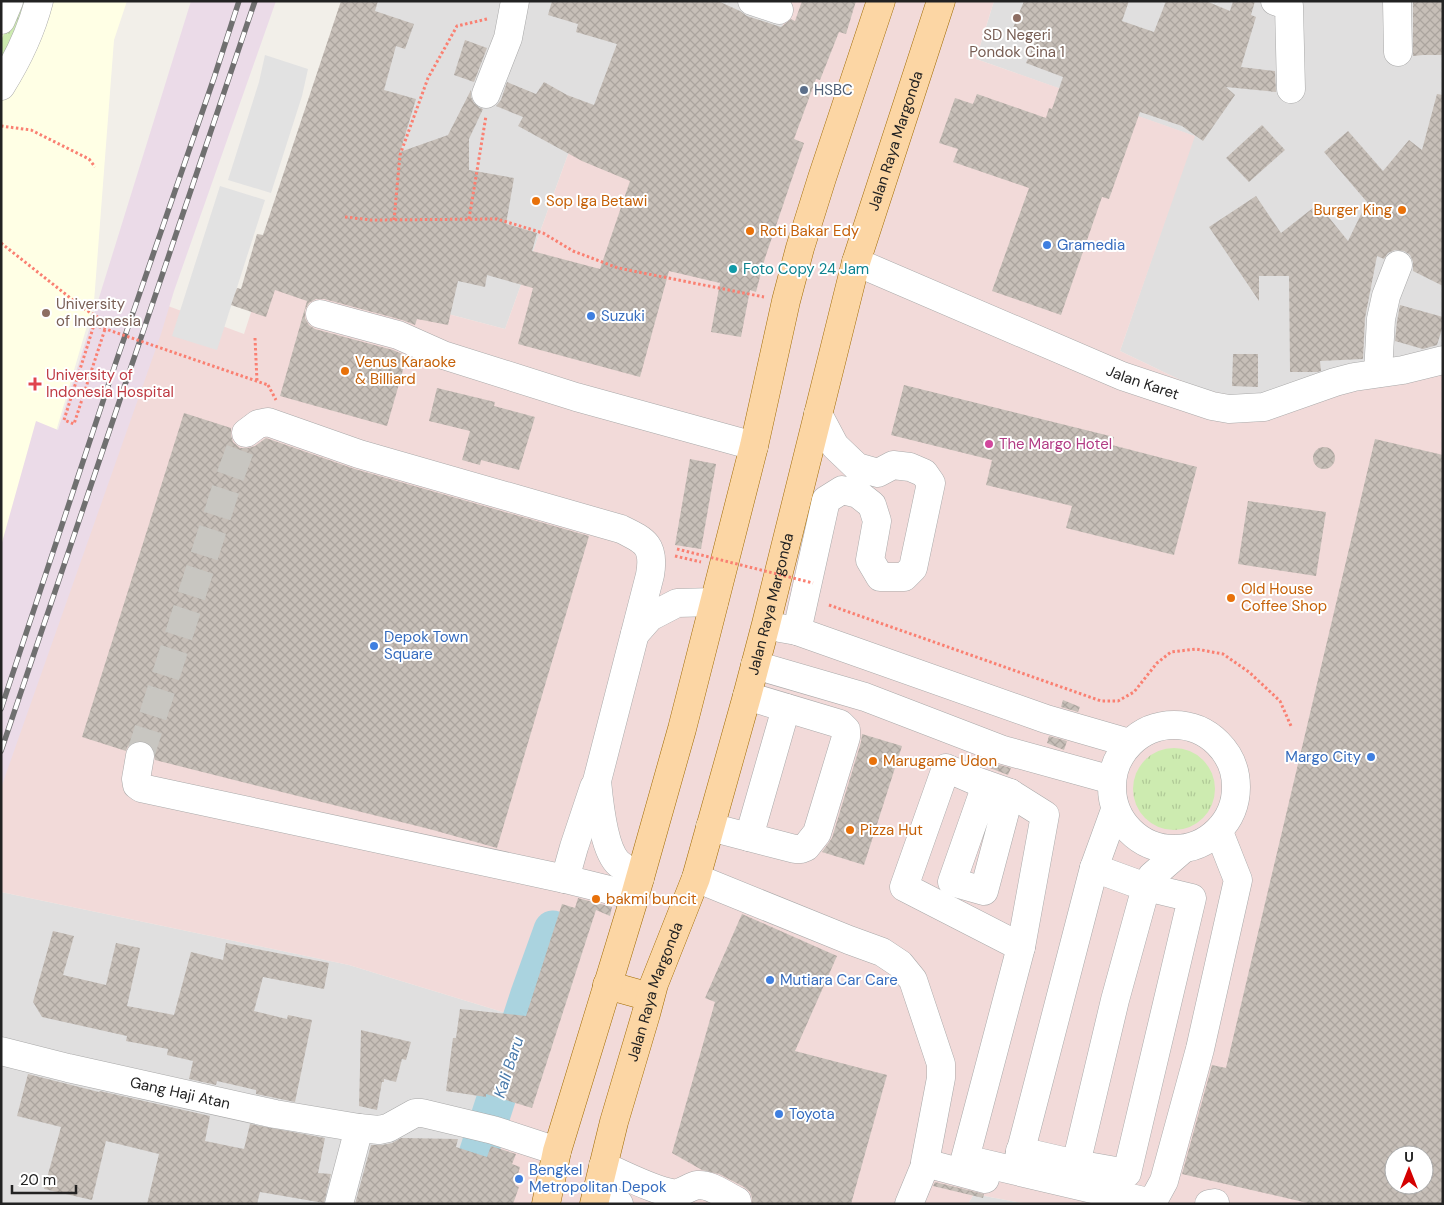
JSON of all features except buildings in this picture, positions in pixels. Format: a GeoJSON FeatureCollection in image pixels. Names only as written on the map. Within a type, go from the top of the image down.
{"type":"FeatureCollection","features":[{"type":"Feature","properties":{"kind":"main road"},"geometry":{"type":"LineString","coordinates":[[546,1204],[557,1151],[637,887],[682,729],[754,446],[786,301],[800,248],[881,1]]}},
{"type":"Feature","properties":{"kind":"main road","name":"Jalan Raya Margonda"},"geometry":{"type":"LineString","coordinates":[[603,1201],[603,1166],[614,1122],[660,966],[696,878],[769,614],[856,262],[941,1]]}},
{"type":"Feature","properties":{"kind":"main road"},"geometry":{"type":"LineString","coordinates":[[607,985],[650,997]]}},
{"type":"Feature","properties":{"kind":"street"},"geometry":{"type":"LineString","coordinates":[[1,20],[9,1]]}},
{"type":"Feature","properties":{"kind":"street"},"geometry":{"type":"LineString","coordinates":[[1,86],[24,45],[40,1]]}},
{"type":"Feature","properties":{"kind":"street"},"geometry":{"type":"LineString","coordinates":[[752,1],[778,10]]}},
{"type":"Feature","properties":{"kind":"street"},"geometry":{"type":"LineString","coordinates":[[1275,1],[1289,6],[1291,89]]}},
{"type":"Feature","properties":{"kind":"street"},"geometry":{"type":"LineString","coordinates":[[1397,1],[1398,52]]}},
{"type":"Feature","properties":{"kind":"street"},"geometry":{"type":"LineString","coordinates":[[486,94],[501,60],[515,6]]}},
{"type":"Feature","properties":{"kind":"street","name":"Jalan Karet"},"geometry":{"type":"LineString","coordinates":[[856,262],[1122,376],[1212,406],[1230,409],[1264,407],[1335,382],[1403,370],[1443,360]]}},
{"type":"Feature","properties":{"kind":"street"},"geometry":{"type":"LineString","coordinates":[[1378,373],[1381,319],[1386,296],[1398,265]]}},
{"type":"Feature","properties":{"kind":"street"},"geometry":{"type":"LineString","coordinates":[[320,314],[398,335],[444,355],[576,397],[754,446]]}},
{"type":"Feature","properties":{"kind":"street"},"geometry":{"type":"LineString","coordinates":[[799,622],[826,500],[842,490],[858,494],[872,505],[877,521],[870,560],[880,577],[904,577],[913,568],[931,483],[924,473],[910,467],[893,465],[878,473],[857,467],[835,446],[818,414]]}},
{"type":"Feature","properties":{"kind":"street"},"geometry":{"type":"LineString","coordinates":[[246,433],[258,424],[268,422],[359,454],[621,529],[645,542],[650,552],[652,564],[597,781],[565,879]]}},
{"type":"Feature","properties":{"kind":"street"},"geometry":{"type":"LineString","coordinates":[[635,634],[650,617],[677,603],[714,602]]}},
{"type":"Feature","properties":{"kind":"street"},"geometry":{"type":"LineString","coordinates":[[769,614],[799,622],[1046,719],[1129,743]]}},
{"type":"Feature","properties":{"kind":"street"},"geometry":{"type":"LineString","coordinates":[[755,665],[865,697],[1004,750],[1112,780]]}},
{"type":"Feature","properties":{"kind":"street"},"geometry":{"type":"LineString","coordinates":[[710,827],[795,849],[806,847],[817,833],[846,737],[846,730],[840,724],[747,696]]}},
{"type":"Feature","properties":{"kind":"street"},"geometry":{"type":"LineString","coordinates":[[749,837],[786,708]]}},
{"type":"Feature","properties":{"kind":"street"},"geometry":{"type":"LineString","coordinates":[[1168,725],[1190,727],[1210,736],[1226,751],[1235,771],[1237,793],[1231,814],[1218,832],[1202,844],[1182,850],[1161,848],[1142,841],[1126,828],[1115,810],[1112,800],[1112,780],[1117,761],[1129,743],[1147,731],[1168,725]]}},
{"type":"Feature","properties":{"kind":"street"},"geometry":{"type":"LineString","coordinates":[[989,744],[991,787]]}},
{"type":"Feature","properties":{"kind":"street"},"geometry":{"type":"LineString","coordinates":[[140,756],[136,779],[137,785],[141,788],[565,879],[637,887]]}},
{"type":"Feature","properties":{"kind":"street"},"geometry":{"type":"LineString","coordinates":[[1021,947],[904,887],[946,768],[991,787],[1046,815],[1021,947],[965,1159],[1076,1164],[1164,1181]]}},
{"type":"Feature","properties":{"kind":"street"},"geometry":{"type":"LineString","coordinates":[[597,781],[599,809],[611,850],[617,862],[637,887]]}},
{"type":"Feature","properties":{"kind":"street"},"geometry":{"type":"LineString","coordinates":[[1018,1161],[1094,868],[1115,810]]}},
{"type":"Feature","properties":{"kind":"street"},"geometry":{"type":"LineString","coordinates":[[1018,1161],[1152,1203],[1164,1181],[1200,1049],[1238,880],[1218,832]]}},
{"type":"Feature","properties":{"kind":"street"},"geometry":{"type":"LineString","coordinates":[[1076,1164],[1115,1000],[1146,887],[1152,876],[1182,850]]}},
{"type":"Feature","properties":{"kind":"street"},"geometry":{"type":"LineString","coordinates":[[1094,868],[1146,887],[1192,898],[1127,1173]]}},
{"type":"Feature","properties":{"kind":"street"},"geometry":{"type":"LineString","coordinates":[[696,878],[882,952],[900,964],[913,980],[941,1064],[941,1078],[925,1158],[926,1163],[909,1204]]}},
{"type":"Feature","properties":{"kind":"street"},"geometry":{"type":"LineString","coordinates":[[1159,1039],[1200,1049]]}},
{"type":"Feature","properties":{"kind":"street","name":"Gang Haji Atan"},"geometry":{"type":"LineString","coordinates":[[1,1052],[275,1114],[359,1128],[379,1130],[388,1128],[415,1113],[422,1112],[483,1128],[557,1151]]}},
{"type":"Feature","properties":{"kind":"street"},"geometry":{"type":"LineString","coordinates":[[339,1204],[359,1128]]}},
{"type":"Feature","properties":{"kind":"street"},"geometry":{"type":"LineString","coordinates":[[926,1163],[1053,1197],[1096,1204]]}},
{"type":"Feature","properties":{"kind":"street"},"geometry":{"type":"LineString","coordinates":[[603,1166],[672,1193],[678,1194],[698,1185],[709,1187],[738,1203]]}},
{"type":"Feature","properties":{"kind":"path"},"geometry":{"type":"LineString","coordinates":[[394,220],[400,155],[428,78],[456,26],[515,6]]}},
{"type":"Feature","properties":{"kind":"path"},"geometry":{"type":"LineString","coordinates":[[469,219],[487,106],[486,94]]}},
{"type":"Feature","properties":{"kind":"path"},"geometry":{"type":"LineString","coordinates":[[1,126],[31,130],[89,159],[95,167]]}},
{"type":"Feature","properties":{"kind":"path"},"geometry":{"type":"LineString","coordinates":[[345,217],[371,220],[497,219],[543,233],[573,251],[618,268],[786,301]]}},
{"type":"Feature","properties":{"kind":"path"},"geometry":{"type":"LineString","coordinates":[[1,243],[83,308],[107,323],[104,332],[98,350],[74,424],[64,420],[94,325],[103,328],[112,331],[130,338],[268,385]]}},
{"type":"Feature","properties":{"kind":"path"},"geometry":{"type":"LineString","coordinates":[[255,338],[257,381]]}},
{"type":"Feature","properties":{"kind":"path"},"geometry":{"type":"LineString","coordinates":[[677,549],[813,583]]}},
{"type":"Feature","properties":{"kind":"path"},"geometry":{"type":"LineString","coordinates":[[700,568],[702,562]]}},
{"type":"Feature","properties":{"kind":"path"},"geometry":{"type":"LineString","coordinates":[[829,605],[1101,701],[1118,701],[1134,692],[1157,663],[1170,652],[1196,649],[1223,654],[1248,672],[1280,701],[1290,726]]}},
{"type":"Feature","properties":{"kind":"shaded area","name":"University of Indonesia"},"geometry":{"type":"Polygon","coordinates":[[[1,1],[127,1],[114,40],[94,302],[1,619],[1,1]]]}},
{"type":"Feature","properties":{"kind":"shaded area"},"geometry":{"type":"Polygon","coordinates":[[[191,1],[276,1],[1,788],[1,546],[36,421],[58,430],[191,1]]]}},
{"type":"Feature","properties":{"kind":"shaded area"},"geometry":{"type":"Polygon","coordinates":[[[358,1],[790,1],[731,197],[571,146],[505,329],[266,266],[358,1]]]}},
{"type":"Feature","properties":{"kind":"shaded area"},"geometry":{"type":"Polygon","coordinates":[[[790,1],[994,1],[976,59],[1195,136],[1120,351],[1197,388],[1286,407],[1363,389],[1443,375],[1443,1204],[1028,1204],[974,1194],[968,1204],[464,1204],[529,1020],[349,965],[1,892],[1,775],[149,299],[244,334],[266,266],[505,329],[571,146],[731,197],[790,1]]]}},
{"type":"Feature","properties":{"kind":"shaded area"},"geometry":{"type":"Polygon","coordinates":[[[994,1],[1443,1],[1443,375],[1363,389],[1286,407],[1197,388],[1120,351],[1194,136],[976,59],[994,1]]]}},
{"type":"Feature","properties":{"kind":"shaded area"},"geometry":{"type":"Polygon","coordinates":[[[265,55],[308,69],[302,96],[271,193],[228,180],[259,82],[265,55]]]}},
{"type":"Feature","properties":{"kind":"shaded area"},"geometry":{"type":"Polygon","coordinates":[[[220,186],[265,200],[217,350],[172,336],[220,186]]]}},
{"type":"Feature","properties":{"kind":"shaded area"},"geometry":{"type":"Polygon","coordinates":[[[1,892],[349,965],[529,1020],[464,1204],[1,1204],[1,892]]]}},
{"type":"Feature","properties":{"kind":"shaded area"},"geometry":{"type":"Polygon","coordinates":[[[974,1194],[1028,1204],[968,1204],[974,1194]]]}},
{"type":"Feature","properties":{"kind":"green space"},"geometry":{"type":"Polygon","coordinates":[[[17,1],[32,1],[1,71],[1,40],[12,18],[17,1]]]}},
{"type":"Feature","properties":{"kind":"green space"},"geometry":{"type":"Polygon","coordinates":[[[1174,748],[1190,751],[1203,760],[1212,773],[1215,789],[1212,805],[1203,818],[1190,827],[1174,830],[1158,827],[1145,818],[1136,805],[1133,789],[1136,773],[1145,760],[1158,751],[1174,748]]]}},
{"type":"Feature","properties":{"kind":"waterway","name":"Kali Baru"},"geometry":{"type":"LineString","coordinates":[[462,1204],[530,994],[553,930]]}},
{"type":"Feature","properties":{"kind":"tunnel"},"geometry":{"type":"LineString","coordinates":[[140,756],[227,485],[246,433]]}},
{"type":"Feature","properties":{"kind":"railway"},"geometry":{"type":"LineString","coordinates":[[1,709],[116,362],[239,1]]}},
{"type":"Feature","properties":{"kind":"railway"},"geometry":{"type":"LineString","coordinates":[[1,751],[255,1]]}},
{"type":"Feature","properties":{"kind":"place","name":"SD Negeri Pondok Cina 1"},"geometry":{"type":"Point","coordinates":[1017,18]}},
{"type":"Feature","properties":{"kind":"place","name":"HSBC"},"geometry":{"type":"Point","coordinates":[804,90]}},
{"type":"Feature","properties":{"kind":"place","name":"Sop Iga Betawi"},"geometry":{"type":"Point","coordinates":[536,201]}},
{"type":"Feature","properties":{"kind":"place","name":"Burger King"},"geometry":{"type":"Point","coordinates":[1402,210]}},
{"type":"Feature","properties":{"kind":"place","name":"Roti Bakar Edy"},"geometry":{"type":"Point","coordinates":[750,231]}},
{"type":"Feature","properties":{"kind":"place","name":"Gramedia"},"geometry":{"type":"Point","coordinates":[1047,245]}},
{"type":"Feature","properties":{"kind":"place","name":"Foto Copy 24 Jam"},"geometry":{"type":"Point","coordinates":[733,269]}},
{"type":"Feature","properties":{"kind":"place","name":"University of Indonesia"},"geometry":{"type":"Point","coordinates":[46,313]}},
{"type":"Feature","properties":{"kind":"place","name":"Suzuki"},"geometry":{"type":"Point","coordinates":[591,316]}},
{"type":"Feature","properties":{"kind":"place","name":"Venus Karaoke & Billiard"},"geometry":{"type":"Point","coordinates":[345,371]}},
{"type":"Feature","properties":{"kind":"place","name":"University of Indonesia Hospital"},"geometry":{"type":"Point","coordinates":[35,384]}},
{"type":"Feature","properties":{"kind":"place","name":"The Margo Hotel"},"geometry":{"type":"Point","coordinates":[989,444]}},
{"type":"Feature","properties":{"kind":"place","name":"Old House Coffee Shop"},"geometry":{"type":"Point","coordinates":[1231,598]}},
{"type":"Feature","properties":{"kind":"place","name":"Depok Town Square"},"geometry":{"type":"Point","coordinates":[374,646]}},
{"type":"Feature","properties":{"kind":"place","name":"Margo City"},"geometry":{"type":"Point","coordinates":[1371,757]}},
{"type":"Feature","properties":{"kind":"place","name":"Marugame Udon"},"geometry":{"type":"Point","coordinates":[873,761]}},
{"type":"Feature","properties":{"kind":"place","name":"Pizza Hut"},"geometry":{"type":"Point","coordinates":[850,830]}},
{"type":"Feature","properties":{"kind":"place","name":"bakmi buncit"},"geometry":{"type":"Point","coordinates":[596,899]}},
{"type":"Feature","properties":{"kind":"place","name":"Mutiara Car Care"},"geometry":{"type":"Point","coordinates":[770,980]}},
{"type":"Feature","properties":{"kind":"place","name":"Toyota"},"geometry":{"type":"Point","coordinates":[779,1114]}},
{"type":"Feature","properties":{"kind":"place","name":"Bengkel Metropolitan Depok"},"geometry":{"type":"Point","coordinates":[519,1179]}}]}
